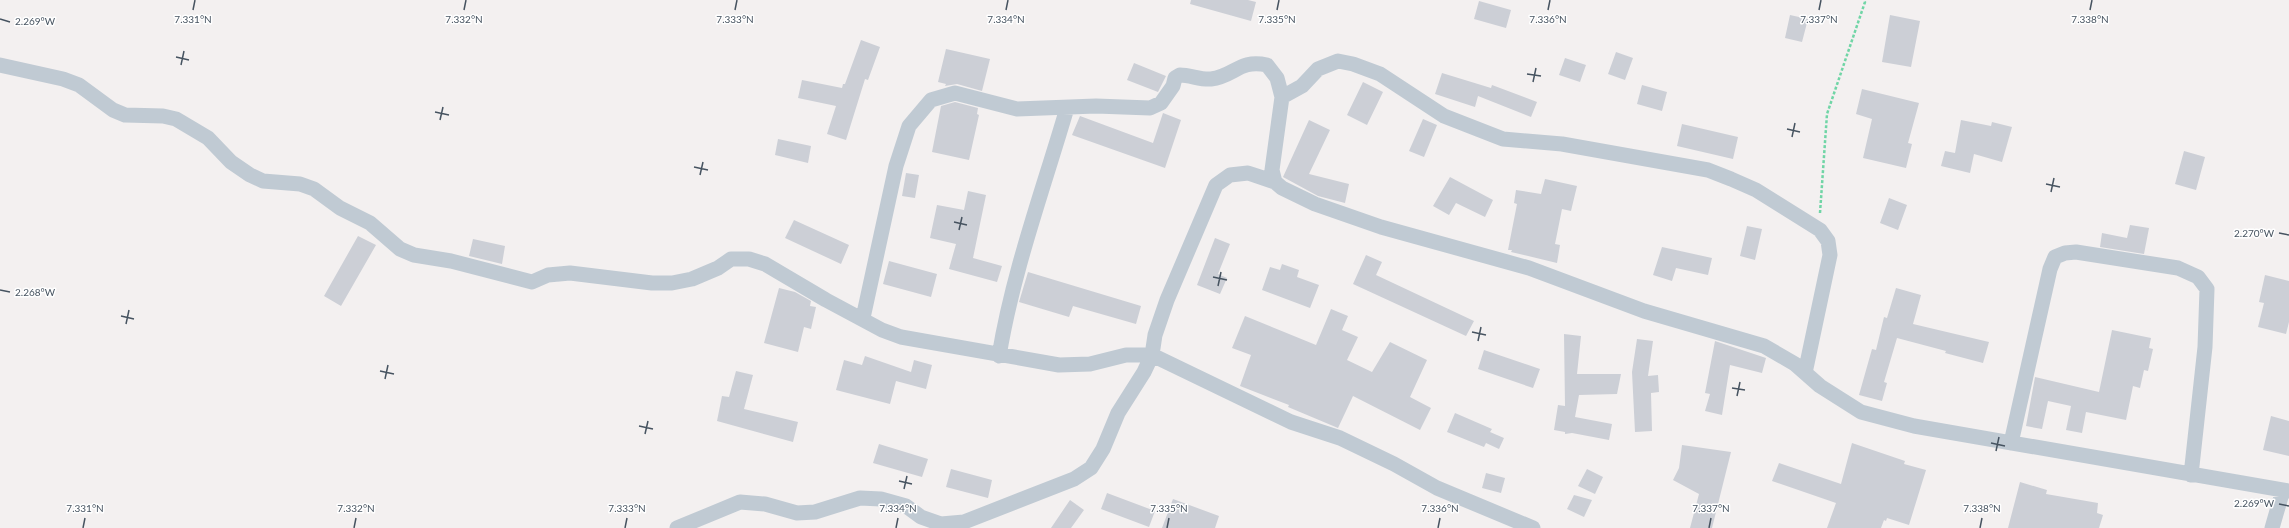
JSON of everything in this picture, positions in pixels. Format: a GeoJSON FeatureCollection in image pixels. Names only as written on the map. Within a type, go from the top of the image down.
{"type":"FeatureCollection","features":[{"type":"Feature","properties":{"kind":"street"},"geometry":{"type":"LineString","coordinates":[[1282,97],[1302,86],[1318,69],[1338,61],[1353,64],[1380,74],[1444,116],[1474,129],[1503,139],[1562,144],[1708,170],[1756,190],[1820,230],[1828,241],[1830,256],[1805,373]]}},
{"type":"Feature","properties":{"kind":"street"},"geometry":{"type":"LineString","coordinates":[[863,318],[896,166],[909,126],[931,100],[955,93],[1017,109],[1096,106],[1150,108],[1161,103],[1173,86],[1175,78],[1180,75],[1210,79],[1218,78],[1248,63],[1268,65],[1277,78],[1282,97],[1272,170],[1275,182]]}},
{"type":"Feature","properties":{"kind":"street"},"geometry":{"type":"LineString","coordinates":[[0,65],[63,79],[79,85],[113,110],[125,115],[163,116],[176,119],[208,138],[231,162],[250,175],[263,181],[300,184],[314,189],[340,208],[370,223],[400,249],[414,255],[451,261],[532,282],[548,275],[570,273],[652,283],[672,283],[692,279],[718,268],[731,259],[750,259],[765,264],[797,284],[863,318],[882,330],[901,337],[1059,366],[1090,364],[1126,355],[1152,355],[1291,422],[1340,438],[1394,464],[1437,488],[1534,528]]}},
{"type":"Feature","properties":{"kind":"street"},"geometry":{"type":"LineString","coordinates":[[999,356],[1006,312],[1016,274],[1067,108]]}},
{"type":"Feature","properties":{"kind":"street"},"geometry":{"type":"LineString","coordinates":[[677,528],[740,502],[765,504],[797,513],[815,512],[860,498],[881,498],[906,506],[921,517],[941,524],[964,522],[1074,479],[1091,468],[1103,449],[1118,413],[1144,372],[1152,355],[1157,329],[1166,300],[1216,185],[1230,174],[1248,173],[1275,182],[1282,188],[1315,204],[1381,228],[1529,268],[1644,311],[1764,346],[1795,364],[1840,400],[1861,412],[1914,426],[2286,491],[2272,528]]}},
{"type":"Feature","properties":{"kind":"street"},"geometry":{"type":"LineString","coordinates":[[2011,442],[2050,269],[2055,257],[2065,253],[2076,252],[2178,268],[2198,277],[2207,289],[2205,347],[2191,475]]}},
{"type":"Feature","properties":{"kind":"path"},"geometry":{"type":"LineString","coordinates":[[1820,230],[1821,182],[1827,114],[1865,2],[1864,0]]}},
{"type":"Feature","properties":{"kind":"building"},"geometry":{"type":"Polygon","coordinates":[[[1191,0],[1248,0],[1256,2],[1251,21],[1190,4],[1191,0]]]}},
{"type":"Feature","properties":{"kind":"building"},"geometry":{"type":"Polygon","coordinates":[[[1479,1],[1511,10],[1506,28],[1474,19],[1479,1]]]}},
{"type":"Feature","properties":{"kind":"building"},"geometry":{"type":"Polygon","coordinates":[[[1790,15],[1808,19],[1802,42],[1785,38],[1790,15]]]}},
{"type":"Feature","properties":{"kind":"building"},"geometry":{"type":"Polygon","coordinates":[[[1890,15],[1920,21],[1911,67],[1882,62],[1890,15]]]}},
{"type":"Feature","properties":{"kind":"building"},"geometry":{"type":"Polygon","coordinates":[[[861,40],[880,47],[868,80],[865,79],[846,140],[827,134],[836,106],[798,98],[802,80],[842,88],[843,84],[845,84],[861,40]]]}},
{"type":"Feature","properties":{"kind":"building"},"geometry":{"type":"Polygon","coordinates":[[[946,49],[990,59],[982,91],[957,84],[945,86],[946,84],[938,82],[946,49]]]}},
{"type":"Feature","properties":{"kind":"building"},"geometry":{"type":"Polygon","coordinates":[[[1616,52],[1633,58],[1625,80],[1608,74],[1616,52]]]}},
{"type":"Feature","properties":{"kind":"building"},"geometry":{"type":"Polygon","coordinates":[[[1565,58],[1586,65],[1580,82],[1559,75],[1565,58]]]}},
{"type":"Feature","properties":{"kind":"building"},"geometry":{"type":"Polygon","coordinates":[[[1134,63],[1166,76],[1158,92],[1127,80],[1134,63]]]}},
{"type":"Feature","properties":{"kind":"building"},"geometry":{"type":"Polygon","coordinates":[[[1442,73],[1491,88],[1492,85],[1537,102],[1531,117],[1478,96],[1475,107],[1435,94],[1442,73]]]}},
{"type":"Feature","properties":{"kind":"building"},"geometry":{"type":"Polygon","coordinates":[[[1363,82],[1383,92],[1367,125],[1347,115],[1363,82]]]}},
{"type":"Feature","properties":{"kind":"building"},"geometry":{"type":"Polygon","coordinates":[[[1642,85],[1667,92],[1662,111],[1637,104],[1642,85]]]}},
{"type":"Feature","properties":{"kind":"building"},"geometry":{"type":"Polygon","coordinates":[[[1862,89],[1919,103],[1908,143],[1912,144],[1906,168],[1863,158],[1872,119],[1856,114],[1862,89]]]}},
{"type":"Feature","properties":{"kind":"building"},"geometry":{"type":"Polygon","coordinates":[[[955,102],[978,108],[977,114],[979,115],[969,160],[932,152],[941,106],[955,102]]]}},
{"type":"Feature","properties":{"kind":"building"},"geometry":{"type":"Polygon","coordinates":[[[1163,113],[1181,120],[1165,168],[1072,135],[1080,116],[1153,143],[1163,113]]]}},
{"type":"Feature","properties":{"kind":"building"},"geometry":{"type":"Polygon","coordinates":[[[1423,119],[1437,125],[1424,157],[1409,151],[1423,119]]]}},
{"type":"Feature","properties":{"kind":"building"},"geometry":{"type":"Polygon","coordinates":[[[1309,120],[1330,130],[1309,174],[1349,184],[1345,203],[1318,196],[1283,177],[1309,120]]]}},
{"type":"Feature","properties":{"kind":"building"},"geometry":{"type":"Polygon","coordinates":[[[1961,120],[1991,126],[1992,122],[2012,127],[2002,162],[1974,154],[1970,173],[1941,166],[1945,151],[1955,153],[1961,120]]]}},
{"type":"Feature","properties":{"kind":"building"},"geometry":{"type":"Polygon","coordinates":[[[1682,124],[1738,137],[1733,159],[1677,146],[1682,124]]]}},
{"type":"Feature","properties":{"kind":"building"},"geometry":{"type":"Polygon","coordinates":[[[778,139],[811,146],[808,163],[775,155],[778,139]]]}},
{"type":"Feature","properties":{"kind":"building"},"geometry":{"type":"Polygon","coordinates":[[[2184,151],[2205,157],[2196,190],[2175,184],[2184,151]]]}},
{"type":"Feature","properties":{"kind":"building"},"geometry":{"type":"Polygon","coordinates":[[[906,173],[919,175],[915,198],[902,196],[906,173]]]}},
{"type":"Feature","properties":{"kind":"building"},"geometry":{"type":"Polygon","coordinates":[[[1450,177],[1493,200],[1485,217],[1456,203],[1449,215],[1433,206],[1450,177]]]}},
{"type":"Feature","properties":{"kind":"building"},"geometry":{"type":"Polygon","coordinates":[[[1545,179],[1577,186],[1571,211],[1562,209],[1555,244],[1560,245],[1557,263],[1508,250],[1517,204],[1514,203],[1516,190],[1541,194],[1545,179]]]}},
{"type":"Feature","properties":{"kind":"building"},"geometry":{"type":"Polygon","coordinates":[[[968,191],[986,195],[973,258],[1002,266],[997,282],[949,269],[956,244],[930,238],[937,205],[964,210],[968,191]]]}},
{"type":"Feature","properties":{"kind":"building"},"geometry":{"type":"Polygon","coordinates":[[[1889,198],[1907,205],[1898,230],[1880,223],[1889,198]]]}},
{"type":"Feature","properties":{"kind":"building"},"geometry":{"type":"Polygon","coordinates":[[[794,220],[849,245],[841,264],[785,238],[794,220]]]}},
{"type":"Feature","properties":{"kind":"building"},"geometry":{"type":"Polygon","coordinates":[[[2130,225],[2149,228],[2144,254],[2100,247],[2102,233],[2127,238],[2130,225]]]}},
{"type":"Feature","properties":{"kind":"building"},"geometry":{"type":"Polygon","coordinates":[[[1747,226],[1762,229],[1755,260],[1740,256],[1747,226]]]}},
{"type":"Feature","properties":{"kind":"building"},"geometry":{"type":"Polygon","coordinates":[[[358,236],[376,245],[341,306],[324,296],[358,236]]]}},
{"type":"Feature","properties":{"kind":"building"},"geometry":{"type":"Polygon","coordinates":[[[1215,238],[1230,244],[1218,274],[1227,278],[1220,294],[1197,285],[1215,238]]]}},
{"type":"Feature","properties":{"kind":"building"},"geometry":{"type":"Polygon","coordinates":[[[473,239],[505,246],[502,264],[469,256],[473,239]]]}},
{"type":"Feature","properties":{"kind":"building"},"geometry":{"type":"Polygon","coordinates":[[[1662,247],[1712,258],[1708,275],[1676,268],[1672,281],[1653,275],[1662,247]]]}},
{"type":"Feature","properties":{"kind":"building"},"geometry":{"type":"Polygon","coordinates":[[[1366,255],[1382,262],[1376,275],[1474,321],[1466,336],[1353,284],[1366,255]]]}},
{"type":"Feature","properties":{"kind":"building"},"geometry":{"type":"Polygon","coordinates":[[[889,261],[937,274],[931,297],[883,284],[889,261]]]}},
{"type":"Feature","properties":{"kind":"building"},"geometry":{"type":"Polygon","coordinates":[[[1282,264],[1299,270],[1297,277],[1319,285],[1310,308],[1262,290],[1270,267],[1280,270],[1282,264]]]}},
{"type":"Feature","properties":{"kind":"building"},"geometry":{"type":"Polygon","coordinates":[[[1028,272],[1141,306],[1136,324],[1073,306],[1069,317],[1019,302],[1028,272]]]}},
{"type":"Feature","properties":{"kind":"building"},"geometry":{"type":"Polygon","coordinates":[[[2265,275],[2289,281],[2289,322],[2286,334],[2258,327],[2264,303],[2259,302],[2265,275]]]}},
{"type":"Feature","properties":{"kind":"building"},"geometry":{"type":"Polygon","coordinates":[[[779,288],[795,292],[811,301],[810,306],[816,307],[811,329],[804,327],[798,352],[764,343],[779,288]]]}},
{"type":"Feature","properties":{"kind":"building"},"geometry":{"type":"Polygon","coordinates":[[[1896,288],[1921,295],[1913,324],[1989,342],[1983,363],[1897,338],[1884,382],[1887,383],[1882,401],[1859,395],[1872,349],[1876,350],[1884,317],[1887,318],[1896,288]]]}},
{"type":"Feature","properties":{"kind":"building"},"geometry":{"type":"Polygon","coordinates":[[[1331,309],[1348,316],[1342,330],[1358,337],[1347,360],[1372,372],[1390,342],[1427,360],[1410,397],[1431,408],[1420,430],[1353,396],[1338,428],[1288,407],[1289,405],[1240,386],[1251,355],[1232,348],[1245,316],[1316,345],[1331,309]]]}},
{"type":"Feature","properties":{"kind":"building"},"geometry":{"type":"Polygon","coordinates":[[[2112,330],[2151,338],[2149,348],[2153,349],[2148,371],[2144,370],[2140,388],[2133,386],[2126,420],[2086,412],[2082,433],[2066,430],[2071,406],[2048,401],[2042,429],[2026,426],[2035,377],[2099,392],[2112,330]]]}},
{"type":"Feature","properties":{"kind":"building"},"geometry":{"type":"Polygon","coordinates":[[[1564,334],[1581,336],[1577,374],[1621,374],[1617,394],[1579,395],[1575,417],[1612,424],[1609,440],[1572,433],[1565,434],[1565,432],[1554,430],[1558,405],[1565,406],[1564,334]]]}},
{"type":"Feature","properties":{"kind":"building"},"geometry":{"type":"Polygon","coordinates":[[[1637,339],[1653,341],[1648,376],[1658,375],[1659,392],[1651,393],[1652,431],[1635,432],[1632,372],[1637,339]]]}},
{"type":"Feature","properties":{"kind":"building"},"geometry":{"type":"Polygon","coordinates":[[[1715,341],[1766,358],[1762,373],[1730,365],[1722,415],[1705,411],[1710,394],[1705,393],[1715,341]]]}},
{"type":"Feature","properties":{"kind":"building"},"geometry":{"type":"Polygon","coordinates":[[[1484,350],[1540,369],[1533,388],[1478,369],[1484,350]]]}},
{"type":"Feature","properties":{"kind":"building"},"geometry":{"type":"Polygon","coordinates":[[[865,356],[911,372],[914,360],[932,365],[926,389],[896,381],[890,404],[836,390],[844,360],[862,365],[865,356]]]}},
{"type":"Feature","properties":{"kind":"building"},"geometry":{"type":"Polygon","coordinates":[[[736,371],[753,375],[744,409],[798,422],[793,442],[717,421],[722,396],[729,397],[736,371]]]}},
{"type":"Feature","properties":{"kind":"building"},"geometry":{"type":"Polygon","coordinates":[[[1455,413],[1492,429],[1490,432],[1504,438],[1499,449],[1486,443],[1484,447],[1447,432],[1455,413]]]}},
{"type":"Feature","properties":{"kind":"building"},"geometry":{"type":"Polygon","coordinates":[[[2271,416],[2289,421],[2289,456],[2263,450],[2271,416]]]}},
{"type":"Feature","properties":{"kind":"building"},"geometry":{"type":"Polygon","coordinates":[[[1852,443],[1905,461],[1904,464],[1926,470],[1909,525],[1887,518],[1886,521],[1884,520],[1881,528],[1827,528],[1836,503],[1772,481],[1779,463],[1841,484],[1852,443]]]}},
{"type":"Feature","properties":{"kind":"building"},"geometry":{"type":"Polygon","coordinates":[[[879,444],[928,459],[922,477],[873,463],[879,444]]]}},
{"type":"Feature","properties":{"kind":"building"},"geometry":{"type":"Polygon","coordinates":[[[1682,445],[1731,452],[1712,528],[1690,528],[1699,494],[1673,480],[1679,468],[1682,445]]]}},
{"type":"Feature","properties":{"kind":"building"},"geometry":{"type":"Polygon","coordinates":[[[951,469],[992,480],[988,498],[946,487],[951,469]]]}},
{"type":"Feature","properties":{"kind":"building"},"geometry":{"type":"Polygon","coordinates":[[[1587,469],[1603,477],[1595,494],[1578,486],[1587,469]]]}},
{"type":"Feature","properties":{"kind":"building"},"geometry":{"type":"Polygon","coordinates":[[[1486,473],[1505,478],[1501,493],[1482,488],[1486,473]]]}},
{"type":"Feature","properties":{"kind":"building"},"geometry":{"type":"Polygon","coordinates":[[[2020,482],[2047,490],[2046,494],[2098,503],[2097,513],[2103,515],[2099,528],[2008,528],[2020,482]]]}},
{"type":"Feature","properties":{"kind":"building"},"geometry":{"type":"Polygon","coordinates":[[[1107,493],[1155,511],[1149,527],[1101,509],[1107,493]]]}},
{"type":"Feature","properties":{"kind":"building"},"geometry":{"type":"Polygon","coordinates":[[[1574,495],[1592,500],[1584,517],[1567,509],[1574,495]]]}},
{"type":"Feature","properties":{"kind":"building"},"geometry":{"type":"Polygon","coordinates":[[[1173,499],[1219,516],[1215,528],[1162,528],[1173,499]]]}},
{"type":"Feature","properties":{"kind":"building"},"geometry":{"type":"Polygon","coordinates":[[[1070,500],[1084,510],[1071,528],[1051,528],[1070,500]]]}}]}
